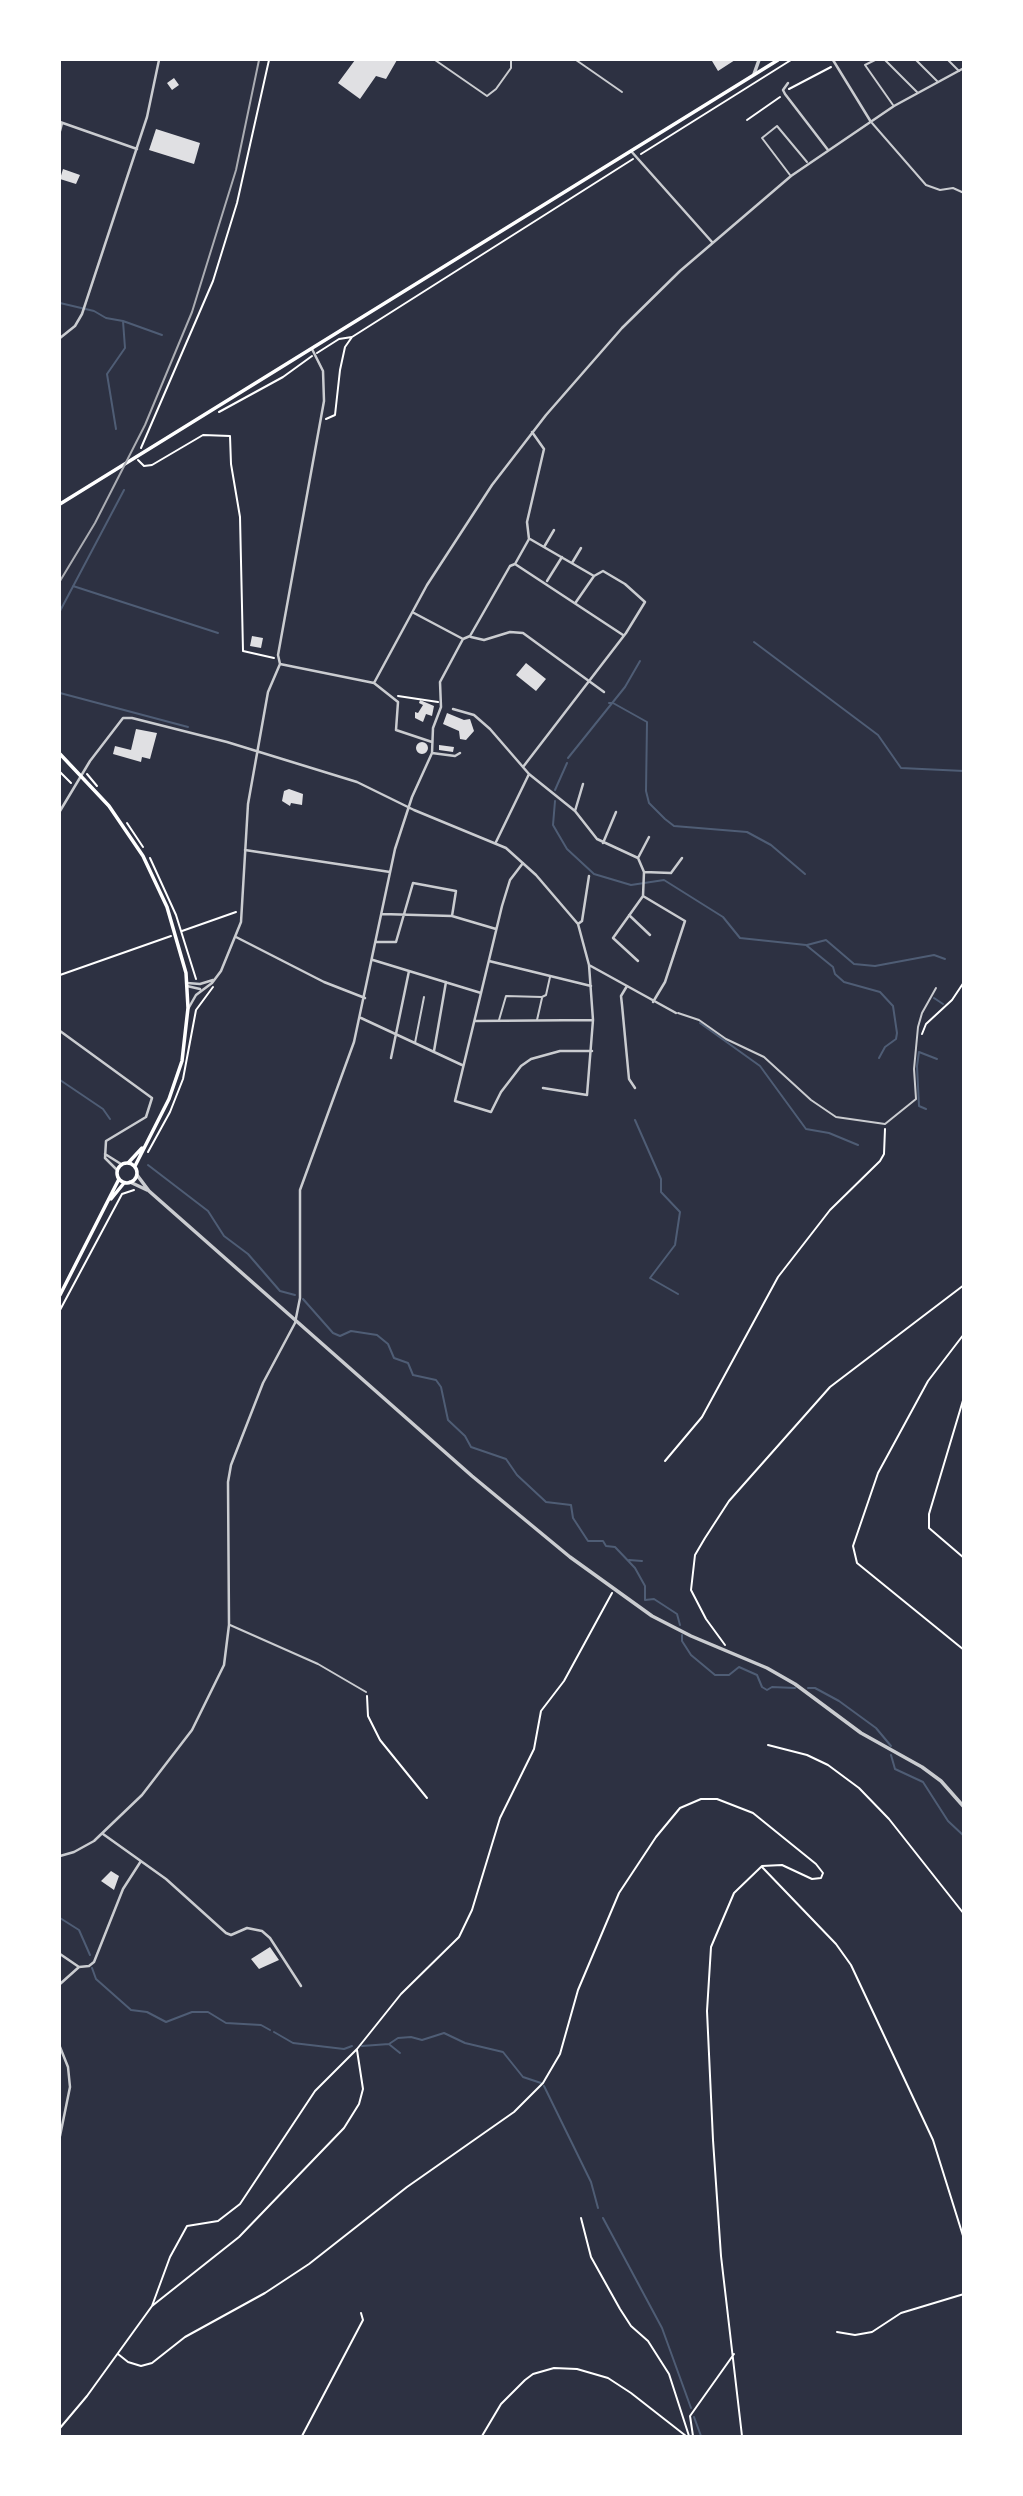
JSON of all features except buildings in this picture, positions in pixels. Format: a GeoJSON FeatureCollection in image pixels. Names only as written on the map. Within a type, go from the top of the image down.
{"type":"FeatureCollection","features":[{"type":"Feature","properties":{"kind":"main road"},"geometry":{"type":"LineString","coordinates":[[60,504],[754,75],[770,62],[778,60]]}},
{"type":"Feature","properties":{"kind":"main road"},"geometry":{"type":"LineString","coordinates":[[60,754],[86,781],[143,856],[179,932],[187,985],[188,1010],[178,1073],[157,1125],[135,1166],[137,1175],[130,1182],[119,1179]]}},
{"type":"Feature","properties":{"kind":"main road"},"geometry":{"type":"LineString","coordinates":[[60,1296],[110,1200],[119,1179],[117,1170],[144,1147]]}},
{"type":"Feature","properties":{"kind":"main road"},"geometry":{"type":"LineString","coordinates":[[129,1162],[135,1166]]}},
{"type":"Feature","properties":{"kind":"main road"},"geometry":{"type":"LineString","coordinates":[[110,1200],[125,1182]]}},
{"type":"Feature","properties":{"kind":"street"},"geometry":{"type":"LineString","coordinates":[[60,338],[75,326],[86,301],[147,117],[159,60]]}},
{"type":"Feature","properties":{"kind":"street"},"geometry":{"type":"LineString","coordinates":[[754,75],[761,60],[770,62]]}},
{"type":"Feature","properties":{"kind":"street"},"geometry":{"type":"LineString","coordinates":[[833,60],[871,122]]}},
{"type":"Feature","properties":{"kind":"street"},"geometry":{"type":"LineString","coordinates":[[374,683],[460,532],[532,432],[622,328],[712,243],[791,176],[894,106],[964,68]]}},
{"type":"Feature","properties":{"kind":"street"},"geometry":{"type":"LineString","coordinates":[[788,83],[783,90],[785,94],[828,150]]}},
{"type":"Feature","properties":{"kind":"street"},"geometry":{"type":"LineString","coordinates":[[60,131],[61,123],[136,149]]}},
{"type":"Feature","properties":{"kind":"street"},"geometry":{"type":"LineString","coordinates":[[631,151],[712,243]]}},
{"type":"Feature","properties":{"kind":"street"},"geometry":{"type":"LineString","coordinates":[[188,1010],[202,989],[216,978],[236,937],[243,910],[248,804],[268,692],[279,661],[321,418],[325,378],[312,348]]}},
{"type":"Feature","properties":{"kind":"street"},"geometry":{"type":"LineString","coordinates":[[60,1856],[74,1852],[103,1834],[142,1795],[192,1730],[224,1665],[229,1625],[229,1473],[263,1383],[295,1320],[300,1298],[300,1190],[361,1018],[390,872],[409,806],[432,753],[441,703],[439,690],[442,675],[454,660],[463,639],[470,636],[510,566],[515,564],[529,539],[527,522],[544,449],[532,432]]}},
{"type":"Feature","properties":{"kind":"street"},"geometry":{"type":"LineString","coordinates":[[544,547],[554,530]]}},
{"type":"Feature","properties":{"kind":"street"},"geometry":{"type":"LineString","coordinates":[[529,539],[594,576]]}},
{"type":"Feature","properties":{"kind":"street"},"geometry":{"type":"LineString","coordinates":[[572,563],[581,548]]}},
{"type":"Feature","properties":{"kind":"street"},"geometry":{"type":"LineString","coordinates":[[546,582],[562,557]]}},
{"type":"Feature","properties":{"kind":"street"},"geometry":{"type":"LineString","coordinates":[[515,564],[623,635]]}},
{"type":"Feature","properties":{"kind":"street"},"geometry":{"type":"LineString","coordinates":[[523,767],[645,602],[625,584],[603,572],[594,576],[576,603]]}},
{"type":"Feature","properties":{"kind":"street"},"geometry":{"type":"LineString","coordinates":[[414,613],[463,639]]}},
{"type":"Feature","properties":{"kind":"street"},"geometry":{"type":"LineString","coordinates":[[470,636],[484,640],[510,632],[523,633],[604,692]]}},
{"type":"Feature","properties":{"kind":"street"},"geometry":{"type":"LineString","coordinates":[[279,661],[374,683],[398,702],[397,730],[432,742]]}},
{"type":"Feature","properties":{"kind":"street"},"geometry":{"type":"LineString","coordinates":[[453,709],[474,715],[529,774],[575,811],[589,833],[603,843],[638,858],[644,872],[643,896],[613,938],[638,961]]}},
{"type":"Feature","properties":{"kind":"street"},"geometry":{"type":"LineString","coordinates":[[60,811],[102,744],[123,718],[132,718],[259,751],[358,782],[496,842],[523,863],[578,924],[590,965],[593,1020],[587,1095],[543,1088]]}},
{"type":"Feature","properties":{"kind":"street"},"geometry":{"type":"LineString","coordinates":[[432,753],[455,756],[460,753]]}},
{"type":"Feature","properties":{"kind":"street"},"geometry":{"type":"LineString","coordinates":[[496,842],[529,774]]}},
{"type":"Feature","properties":{"kind":"street"},"geometry":{"type":"LineString","coordinates":[[575,811],[583,784]]}},
{"type":"Feature","properties":{"kind":"street"},"geometry":{"type":"LineString","coordinates":[[603,843],[616,812]]}},
{"type":"Feature","properties":{"kind":"street"},"geometry":{"type":"LineString","coordinates":[[638,858],[649,837]]}},
{"type":"Feature","properties":{"kind":"street"},"geometry":{"type":"LineString","coordinates":[[246,850],[390,872]]}},
{"type":"Feature","properties":{"kind":"street"},"geometry":{"type":"LineString","coordinates":[[644,872],[671,873],[682,858]]}},
{"type":"Feature","properties":{"kind":"street"},"geometry":{"type":"LineString","coordinates":[[523,863],[510,880],[455,1101],[491,1112],[501,1092],[521,1066],[531,1059],[561,1051],[592,1051]]}},
{"type":"Feature","properties":{"kind":"street"},"geometry":{"type":"LineString","coordinates":[[578,924],[582,921],[589,876]]}},
{"type":"Feature","properties":{"kind":"street"},"geometry":{"type":"LineString","coordinates":[[377,942],[396,943],[413,883],[456,891],[452,916]]}},
{"type":"Feature","properties":{"kind":"street"},"geometry":{"type":"LineString","coordinates":[[643,896],[685,921],[665,982],[653,1002]]}},
{"type":"Feature","properties":{"kind":"street"},"geometry":{"type":"LineString","coordinates":[[382,915],[452,916],[496,929]]}},
{"type":"Feature","properties":{"kind":"street"},"geometry":{"type":"LineString","coordinates":[[629,915],[650,935]]}},
{"type":"Feature","properties":{"kind":"street"},"geometry":{"type":"LineString","coordinates":[[236,937],[324,982],[365,998]]}},
{"type":"Feature","properties":{"kind":"street"},"geometry":{"type":"LineString","coordinates":[[373,960],[482,993]]}},
{"type":"Feature","properties":{"kind":"street"},"geometry":{"type":"LineString","coordinates":[[489,961],[592,987]]}},
{"type":"Feature","properties":{"kind":"street"},"geometry":{"type":"LineString","coordinates":[[590,965],[676,1013]]}},
{"type":"Feature","properties":{"kind":"street"},"geometry":{"type":"LineString","coordinates":[[391,1058],[409,971]]}},
{"type":"Feature","properties":{"kind":"street"},"geometry":{"type":"LineString","coordinates":[[187,985],[216,978]]}},
{"type":"Feature","properties":{"kind":"street"},"geometry":{"type":"LineString","coordinates":[[434,1053],[446,982]]}},
{"type":"Feature","properties":{"kind":"street"},"geometry":{"type":"LineString","coordinates":[[187,985],[202,989]]}},
{"type":"Feature","properties":{"kind":"street"},"geometry":{"type":"LineString","coordinates":[[627,986],[621,996],[629,1079],[635,1088]]}},
{"type":"Feature","properties":{"kind":"street"},"geometry":{"type":"LineString","coordinates":[[361,1018],[463,1065]]}},
{"type":"Feature","properties":{"kind":"street"},"geometry":{"type":"LineString","coordinates":[[475,1021],[593,1020]]}},
{"type":"Feature","properties":{"kind":"street"},"geometry":{"type":"LineString","coordinates":[[60,1031],[147,1092],[152,1101],[149,1113],[140,1122],[112,1135],[106,1141],[105,1154],[108,1163],[117,1170]]}},
{"type":"Feature","properties":{"kind":"street"},"geometry":{"type":"LineString","coordinates":[[105,1154],[121,1164]]}},
{"type":"Feature","properties":{"kind":"street"},"geometry":{"type":"LineString","coordinates":[[137,1175],[149,1191],[472,1476],[614,1589],[661,1621],[786,1678],[861,1733],[941,1780],[964,1807]]}},
{"type":"Feature","properties":{"kind":"street"},"geometry":{"type":"LineString","coordinates":[[130,1182],[149,1191]]}},
{"type":"Feature","properties":{"kind":"street"},"geometry":{"type":"LineString","coordinates":[[103,1834],[166,1879],[226,1933],[231,1935],[247,1928],[262,1931],[270,1938],[301,1986]]}},
{"type":"Feature","properties":{"kind":"street"},"geometry":{"type":"LineString","coordinates":[[60,1984],[79,1967],[89,1966],[94,1962],[123,1889],[141,1861]]}},
{"type":"Feature","properties":{"kind":"street"},"geometry":{"type":"LineString","coordinates":[[60,1954],[79,1967]]}},
{"type":"Feature","properties":{"kind":"street"},"geometry":{"type":"LineString","coordinates":[[60,2047],[68,2067],[70,2087],[62,2107],[60,2136]]}},
{"type":"Feature","properties":{"kind":"lane"},"geometry":{"type":"LineString","coordinates":[[435,60],[487,96],[511,68],[510,60]]}},
{"type":"Feature","properties":{"kind":"lane"},"geometry":{"type":"LineString","coordinates":[[576,60],[622,92]]}},
{"type":"Feature","properties":{"kind":"lane"},"geometry":{"type":"LineString","coordinates":[[875,60],[865,65],[894,106]]}},
{"type":"Feature","properties":{"kind":"lane"},"geometry":{"type":"LineString","coordinates":[[885,60],[917,92]]}},
{"type":"Feature","properties":{"kind":"lane"},"geometry":{"type":"LineString","coordinates":[[916,60],[936,81]]}},
{"type":"Feature","properties":{"kind":"lane"},"geometry":{"type":"LineString","coordinates":[[948,60],[959,71]]}},
{"type":"Feature","properties":{"kind":"lane"},"geometry":{"type":"LineString","coordinates":[[871,122],[926,185],[940,190],[953,188],[964,193]]}},
{"type":"Feature","properties":{"kind":"lane"},"geometry":{"type":"LineString","coordinates":[[791,176],[762,138],[777,126],[808,164]]}},
{"type":"Feature","properties":{"kind":"lane"},"geometry":{"type":"LineString","coordinates":[[537,1021],[550,977]]}},
{"type":"Feature","properties":{"kind":"lane"},"geometry":{"type":"LineString","coordinates":[[676,1013],[699,1020],[726,1040],[764,1058],[811,1100],[836,1117],[885,1124],[916,1099],[914,1069],[918,1027],[922,1013],[936,988]]}},
{"type":"Feature","properties":{"kind":"lane"},"geometry":{"type":"LineString","coordinates":[[499,1021],[509,994],[542,997]]}},
{"type":"Feature","properties":{"kind":"lane"},"geometry":{"type":"LineString","coordinates":[[415,1043],[424,997]]}},
{"type":"Feature","properties":{"kind":"lane"},"geometry":{"type":"LineString","coordinates":[[229,1625],[318,1664],[366,1692]]}},
{"type":"Feature","properties":{"kind":"path"},"geometry":{"type":"LineString","coordinates":[[141,447],[213,281],[237,204],[269,60]]}},
{"type":"Feature","properties":{"kind":"path"},"geometry":{"type":"LineString","coordinates":[[212,416],[284,377],[339,339],[352,337],[379,323],[507,237],[791,60]]}},
{"type":"Feature","properties":{"kind":"path"},"geometry":{"type":"LineString","coordinates":[[747,120],[836,64]]}},
{"type":"Feature","properties":{"kind":"path"},"geometry":{"type":"LineString","coordinates":[[321,418],[329,419],[335,415],[345,347],[352,337]]}},
{"type":"Feature","properties":{"kind":"path"},"geometry":{"type":"LineString","coordinates":[[138,460],[144,466],[152,465],[203,435],[230,436],[231,464],[240,517],[243,651],[279,661]]}},
{"type":"Feature","properties":{"kind":"path"},"geometry":{"type":"LineString","coordinates":[[394,697],[441,703]]}},
{"type":"Feature","properties":{"kind":"path"},"geometry":{"type":"LineString","coordinates":[[60,772],[75,786]]}},
{"type":"Feature","properties":{"kind":"path"},"geometry":{"type":"LineString","coordinates":[[86,781],[88,773]]}},
{"type":"Feature","properties":{"kind":"path"},"geometry":{"type":"LineString","coordinates":[[60,975],[123,955],[217,917],[243,910]]}},
{"type":"Feature","properties":{"kind":"path"},"geometry":{"type":"LineString","coordinates":[[179,932],[192,974],[200,984]]}},
{"type":"Feature","properties":{"kind":"path"},"geometry":{"type":"LineString","coordinates":[[920,1039],[926,1024],[952,1000],[964,982]]}},
{"type":"Feature","properties":{"kind":"path"},"geometry":{"type":"LineString","coordinates":[[202,989],[207,995]]}},
{"type":"Feature","properties":{"kind":"path"},"geometry":{"type":"LineString","coordinates":[[665,1461],[702,1417],[778,1277],[830,1210],[880,1161],[884,1154],[885,1124]]}},
{"type":"Feature","properties":{"kind":"path"},"geometry":{"type":"LineString","coordinates":[[60,1310],[124,1192]]}},
{"type":"Feature","properties":{"kind":"path"},"geometry":{"type":"LineString","coordinates":[[730,1653],[706,1619],[691,1590],[695,1555],[705,1538],[729,1501],[830,1387],[964,1284]]}},
{"type":"Feature","properties":{"kind":"path"},"geometry":{"type":"LineString","coordinates":[[964,1334],[928,1381],[878,1473],[860,1517],[853,1546],[857,1563],[964,1650]]}},
{"type":"Feature","properties":{"kind":"path"},"geometry":{"type":"LineString","coordinates":[[964,1398],[929,1514],[929,1528],[964,1558]]}},
{"type":"Feature","properties":{"kind":"path"},"geometry":{"type":"LineString","coordinates":[[60,2428],[152,2306],[170,2257],[187,2226],[218,2221],[240,2204],[304,2105],[357,2049],[401,1994],[459,1937],[472,1910],[500,1818],[537,1741],[541,1711],[552,1700],[614,1589]]}},
{"type":"Feature","properties":{"kind":"path"},"geometry":{"type":"LineString","coordinates":[[366,1692],[368,1716],[380,1740],[427,1798]]}},
{"type":"Feature","properties":{"kind":"path"},"geometry":{"type":"LineString","coordinates":[[768,1745],[807,1755],[828,1765],[859,1788],[889,1819],[964,1914]]}},
{"type":"Feature","properties":{"kind":"path"},"geometry":{"type":"LineString","coordinates":[[118,2354],[128,2362],[141,2366],[152,2363],[185,2337],[285,2280],[407,2187],[514,2112],[543,2083],[560,2054],[568,2017],[619,1893],[669,1820],[691,1802],[717,1799],[753,1813],[816,1864],[823,1874],[821,1878],[812,1879],[782,1865],[761,1866],[734,1893],[711,1947],[708,1997],[721,2256],[734,2354],[741,2437]]}},
{"type":"Feature","properties":{"kind":"path"},"geometry":{"type":"LineString","coordinates":[[761,1866],[836,1944],[857,1976],[933,2140],[964,2239]]}},
{"type":"Feature","properties":{"kind":"path"},"geometry":{"type":"LineString","coordinates":[[152,2306],[239,2237],[344,2128],[359,2104],[363,2089],[362,2064],[357,2049]]}},
{"type":"Feature","properties":{"kind":"path"},"geometry":{"type":"LineString","coordinates":[[581,2218],[590,2257],[631,2326],[648,2341],[670,2374],[689,2437]]}},
{"type":"Feature","properties":{"kind":"path"},"geometry":{"type":"LineString","coordinates":[[837,2332],[855,2336],[872,2332],[901,2313],[964,2294]]}},
{"type":"Feature","properties":{"kind":"path"},"geometry":{"type":"LineString","coordinates":[[302,2437],[363,2320],[361,2313]]}},
{"type":"Feature","properties":{"kind":"path"},"geometry":{"type":"LineString","coordinates":[[689,2437],[690,2416],[734,2354]]}},
{"type":"Feature","properties":{"kind":"path"},"geometry":{"type":"LineString","coordinates":[[482,2437],[501,2404],[525,2380],[533,2374],[554,2368],[577,2370],[608,2378],[631,2392],[689,2437]]}},
{"type":"Feature","properties":{"kind":"waterway"},"geometry":{"type":"LineString","coordinates":[[60,303],[94,311],[106,318],[162,335]]}},
{"type":"Feature","properties":{"kind":"waterway"},"geometry":{"type":"LineString","coordinates":[[116,429],[107,374],[125,348],[123,321]]}},
{"type":"Feature","properties":{"kind":"waterway"},"geometry":{"type":"LineString","coordinates":[[60,611],[124,490]]}},
{"type":"Feature","properties":{"kind":"waterway"},"geometry":{"type":"LineString","coordinates":[[73,586],[218,633]]}},
{"type":"Feature","properties":{"kind":"waterway"},"geometry":{"type":"LineString","coordinates":[[754,642],[878,735],[901,768],[964,771]]}},
{"type":"Feature","properties":{"kind":"waterway"},"geometry":{"type":"LineString","coordinates":[[568,758],[625,687],[640,661]]}},
{"type":"Feature","properties":{"kind":"waterway"},"geometry":{"type":"LineString","coordinates":[[60,693],[188,727]]}},
{"type":"Feature","properties":{"kind":"waterway"},"geometry":{"type":"LineString","coordinates":[[609,703],[647,722],[646,791],[649,803],[665,819],[674,826],[747,832],[771,845],[805,874]]}},
{"type":"Feature","properties":{"kind":"waterway"},"geometry":{"type":"LineString","coordinates":[[555,790],[567,763]]}},
{"type":"Feature","properties":{"kind":"waterway"},"geometry":{"type":"LineString","coordinates":[[555,801],[553,825],[567,849],[594,874],[631,885],[664,880],[723,917],[740,938],[806,945],[833,967],[835,974],[844,982],[880,992],[893,1006],[897,1033],[896,1039],[885,1047],[879,1058]]}},
{"type":"Feature","properties":{"kind":"waterway"},"geometry":{"type":"LineString","coordinates":[[807,945],[826,940],[854,964],[875,966],[934,955],[945,959]]}},
{"type":"Feature","properties":{"kind":"waterway"},"geometry":{"type":"LineString","coordinates":[[934,998],[943,1004]]}},
{"type":"Feature","properties":{"kind":"waterway"},"geometry":{"type":"LineString","coordinates":[[700,1023],[760,1066],[806,1129],[829,1133],[858,1145]]}},
{"type":"Feature","properties":{"kind":"waterway"},"geometry":{"type":"LineString","coordinates":[[926,1109],[919,1106],[919,1052],[937,1059]]}},
{"type":"Feature","properties":{"kind":"waterway"},"geometry":{"type":"LineString","coordinates":[[60,1080],[103,1109],[110,1119]]}},
{"type":"Feature","properties":{"kind":"waterway"},"geometry":{"type":"LineString","coordinates":[[635,1120],[661,1179],[661,1192],[680,1212],[675,1245],[650,1278],[678,1294]]}},
{"type":"Feature","properties":{"kind":"waterway"},"geometry":{"type":"LineString","coordinates":[[148,1165],[208,1211],[224,1236],[248,1254],[280,1291],[295,1295]]}},
{"type":"Feature","properties":{"kind":"waterway"},"geometry":{"type":"LineString","coordinates":[[303,1299],[333,1333],[340,1336],[351,1331],[377,1335],[388,1344],[394,1358],[408,1363],[413,1375],[436,1380],[441,1387],[448,1420],[465,1436],[471,1447],[506,1459],[517,1475],[546,1502],[571,1505],[573,1518],[588,1541],[603,1541],[606,1546],[615,1547],[635,1568],[645,1586],[645,1600],[654,1599],[677,1614],[680,1625]]}},
{"type":"Feature","properties":{"kind":"waterway"},"geometry":{"type":"LineString","coordinates":[[629,1560],[642,1561]]}},
{"type":"Feature","properties":{"kind":"waterway"},"geometry":{"type":"LineString","coordinates":[[682,1635],[682,1641],[691,1655],[715,1675],[729,1675],[739,1667],[757,1675],[762,1687],[767,1690],[772,1687],[795,1688]]}},
{"type":"Feature","properties":{"kind":"waterway"},"geometry":{"type":"LineString","coordinates":[[808,1688],[815,1688],[839,1701],[876,1728],[891,1746]]}},
{"type":"Feature","properties":{"kind":"waterway"},"geometry":{"type":"LineString","coordinates":[[891,1755],[895,1769],[923,1782],[948,1821],[964,1836]]}},
{"type":"Feature","properties":{"kind":"waterway"},"geometry":{"type":"LineString","coordinates":[[60,1918],[79,1930],[90,1955]]}},
{"type":"Feature","properties":{"kind":"waterway"},"geometry":{"type":"LineString","coordinates":[[92,1968],[96,1979],[131,2010],[147,2012],[166,2022],[192,2012],[208,2012],[226,2023],[261,2025],[270,2030]]}},
{"type":"Feature","properties":{"kind":"waterway"},"geometry":{"type":"LineString","coordinates":[[274,2032],[293,2043],[344,2049],[352,2046]]}},
{"type":"Feature","properties":{"kind":"waterway"},"geometry":{"type":"LineString","coordinates":[[362,2046],[389,2044],[398,2038],[422,2040],[444,2033],[465,2043],[503,2052],[523,2077],[541,2083]]}},
{"type":"Feature","properties":{"kind":"waterway"},"geometry":{"type":"LineString","coordinates":[[390,2045],[400,2053]]}},
{"type":"Feature","properties":{"kind":"waterway"},"geometry":{"type":"LineString","coordinates":[[544,2086],[591,2182],[598,2208]]}},
{"type":"Feature","properties":{"kind":"waterway"},"geometry":{"type":"LineString","coordinates":[[603,2218],[662,2328],[691,2408]]}},
{"type":"Feature","properties":{"kind":"waterway"},"geometry":{"type":"LineString","coordinates":[[694,2417],[701,2436]]}},
{"type":"Feature","properties":{"kind":"railway"},"geometry":{"type":"LineString","coordinates":[[60,581],[95,523],[145,425],[192,312],[236,170],[259,60]]}}]}
